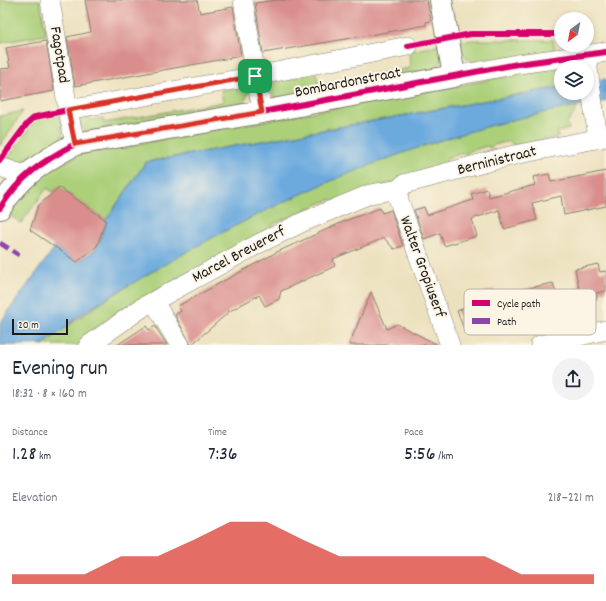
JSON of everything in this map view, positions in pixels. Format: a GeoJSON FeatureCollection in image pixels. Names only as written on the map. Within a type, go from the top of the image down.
{"type":"FeatureCollection","features":[{"type":"Feature","properties":{"kind":"street","name":"Fagotpad"},"geometry":{"type":"LineString","coordinates":[[50,0],[68,110]]}},
{"type":"Feature","properties":{"kind":"street"},"geometry":{"type":"LineString","coordinates":[[243,0],[262,112]]}},
{"type":"Feature","properties":{"kind":"street"},"geometry":{"type":"LineString","coordinates":[[441,0],[454,76]]}},
{"type":"Feature","properties":{"kind":"street","name":"Bombardonstraat"},"geometry":{"type":"LineString","coordinates":[[68,110],[408,46]]}},
{"type":"Feature","properties":{"kind":"street","name":"Bombardonstraat"},"geometry":{"type":"LineString","coordinates":[[2,199],[25,175],[48,158],[75,144],[262,112],[518,64],[606,52]]}},
{"type":"Feature","properties":{"kind":"street","name":"Berninistraat"},"geometry":{"type":"LineString","coordinates":[[400,189],[404,184],[514,155],[602,138],[594,112],[586,55]]}},
{"type":"Feature","properties":{"kind":"street"},"geometry":{"type":"LineString","coordinates":[[68,110],[75,144]]}},
{"type":"Feature","properties":{"kind":"street"},"geometry":{"type":"LineString","coordinates":[[0,167],[25,175]]}},
{"type":"Feature","properties":{"kind":"street","name":"Marcel Breuererf"},"geometry":{"type":"LineString","coordinates":[[89,345],[154,302],[230,258],[303,222],[370,194],[400,189]]}},
{"type":"Feature","properties":{"kind":"street","name":"Walter Gropiuserf"},"geometry":{"type":"LineString","coordinates":[[400,189],[398,198],[450,345]]}},
{"type":"Feature","properties":{"kind":"street"},"geometry":{"type":"LineString","coordinates":[[154,302],[180,345]]}},
{"type":"Feature","properties":{"kind":"street"},"geometry":{"type":"LineString","coordinates":[[596,332],[606,330]]}},
{"type":"Feature","properties":{"kind":"street"},"geometry":{"type":"LineString","coordinates":[[540,345],[584,335]]}},
{"type":"Feature","properties":{"kind":"green space"},"geometry":{"type":"Polygon","coordinates":[[[0,0],[40,0],[46,35],[0,43],[0,0]]]}},
{"type":"Feature","properties":{"kind":"green space"},"geometry":{"type":"Polygon","coordinates":[[[474,40],[553,40],[555,52],[478,63],[465,56],[461,50],[459,42],[474,40]]]}},
{"type":"Feature","properties":{"kind":"green space"},"geometry":{"type":"Polygon","coordinates":[[[443,45],[441,62],[434,70],[279,101],[267,89],[267,83],[316,73],[319,85],[410,68],[409,51],[443,45]]]}},
{"type":"Feature","properties":{"kind":"green space"},"geometry":{"type":"Polygon","coordinates":[[[554,68],[554,88],[146,162],[106,220],[59,187],[53,192],[47,188],[21,223],[8,214],[23,193],[38,178],[77,155],[554,68]]]}},
{"type":"Feature","properties":{"kind":"green space"},"geometry":{"type":"Polygon","coordinates":[[[247,86],[249,92],[243,104],[84,132],[78,117],[88,113],[90,120],[103,118],[104,123],[223,102],[221,90],[247,86]]]}},
{"type":"Feature","properties":{"kind":"green space"},"geometry":{"type":"Polygon","coordinates":[[[575,106],[576,110],[567,124],[569,129],[557,132],[558,137],[514,146],[510,141],[494,145],[491,148],[487,146],[470,151],[466,154],[463,153],[447,158],[446,164],[335,202],[332,199],[316,205],[312,210],[309,208],[294,215],[294,217],[287,218],[272,225],[273,230],[126,307],[112,316],[112,319],[107,322],[105,321],[92,331],[93,335],[82,345],[42,345],[89,311],[139,279],[192,248],[246,219],[302,193],[358,169],[414,148],[469,130],[575,106]]]}},
{"type":"Feature","properties":{"kind":"green space"},"geometry":{"type":"Polygon","coordinates":[[[23,111],[0,146],[0,116],[23,111]]]}},
{"type":"Feature","properties":{"kind":"green space"},"geometry":{"type":"Polygon","coordinates":[[[60,115],[63,133],[59,143],[22,165],[5,162],[35,120],[60,115]]]}},
{"type":"Feature","properties":{"kind":"water"},"geometry":{"type":"Polygon","coordinates":[[[606,79],[606,101],[508,121],[460,134],[366,167],[274,207],[193,248],[88,310],[43,344],[0,345],[0,323],[55,247],[77,262],[95,250],[99,243],[106,220],[146,162],[554,88],[554,100],[594,100],[594,81],[606,79]]]}},
{"type":"Feature","properties":{"kind":"building"},"geometry":{"type":"Polygon","coordinates":[[[85,0],[197,0],[200,13],[233,7],[241,56],[75,86],[67,37],[91,32],[85,0]]]}},
{"type":"Feature","properties":{"kind":"building"},"geometry":{"type":"Polygon","coordinates":[[[277,0],[427,0],[431,21],[426,22],[426,25],[405,29],[263,53],[255,3],[277,0]]]}},
{"type":"Feature","properties":{"kind":"building"},"geometry":{"type":"Polygon","coordinates":[[[46,41],[54,91],[0,101],[0,69],[10,68],[6,48],[46,41]]]}},
{"type":"Feature","properties":{"kind":"building"},"geometry":{"type":"Polygon","coordinates":[[[606,171],[606,206],[564,215],[561,196],[532,203],[537,220],[504,229],[499,210],[472,219],[477,236],[444,246],[440,233],[424,239],[414,210],[424,207],[427,215],[473,200],[471,194],[487,189],[489,197],[535,185],[533,177],[549,174],[551,182],[606,171]]]}},
{"type":"Feature","properties":{"kind":"building"},"geometry":{"type":"Polygon","coordinates":[[[59,187],[106,220],[97,246],[77,262],[30,230],[38,206],[59,187]]]}},
{"type":"Feature","properties":{"kind":"building"},"geometry":{"type":"Polygon","coordinates":[[[380,208],[382,213],[391,210],[403,246],[394,249],[384,238],[333,259],[335,266],[281,291],[279,299],[265,306],[259,295],[228,312],[191,345],[175,315],[181,311],[178,306],[277,252],[345,221],[380,208]]]}},
{"type":"Feature","properties":{"kind":"building"},"geometry":{"type":"Polygon","coordinates":[[[598,264],[600,272],[606,271],[606,291],[596,293],[596,289],[579,289],[575,269],[598,264]]]}},
{"type":"Feature","properties":{"kind":"building"},"geometry":{"type":"Polygon","coordinates":[[[553,283],[555,289],[525,289],[553,283]]]}},
{"type":"Feature","properties":{"kind":"building"},"geometry":{"type":"Polygon","coordinates":[[[371,292],[387,329],[397,324],[438,345],[349,345],[371,292]]]}},
{"type":"Feature","properties":{"kind":"building"},"geometry":{"type":"Polygon","coordinates":[[[464,308],[464,329],[457,311],[464,308]]]}},
{"type":"Feature","properties":{"kind":"building"},"geometry":{"type":"Polygon","coordinates":[[[146,326],[149,330],[155,326],[167,345],[117,345],[146,326]]]}},
{"type":"Feature","properties":{"kind":"marked path"},"geometry":{"type":"LineString","coordinates":[[0,243],[19,255]]}},
{"type":"Feature","properties":{"kind":"cycle path"},"geometry":{"type":"LineString","coordinates":[[408,46],[471,34],[554,34]]}},
{"type":"Feature","properties":{"kind":"cycle path"},"geometry":{"type":"LineString","coordinates":[[0,208],[16,187],[33,170],[42,163],[75,144],[262,112],[518,64],[606,52]]}},
{"type":"Feature","properties":{"kind":"cycle path"},"geometry":{"type":"LineString","coordinates":[[0,160],[27,124],[35,117],[68,110]]}},
{"type":"Feature","properties":{"kind":"route"},"geometry":{"type":"LineString","coordinates":[[255,76],[262,112],[75,144],[68,110],[255,76]]}}]}
